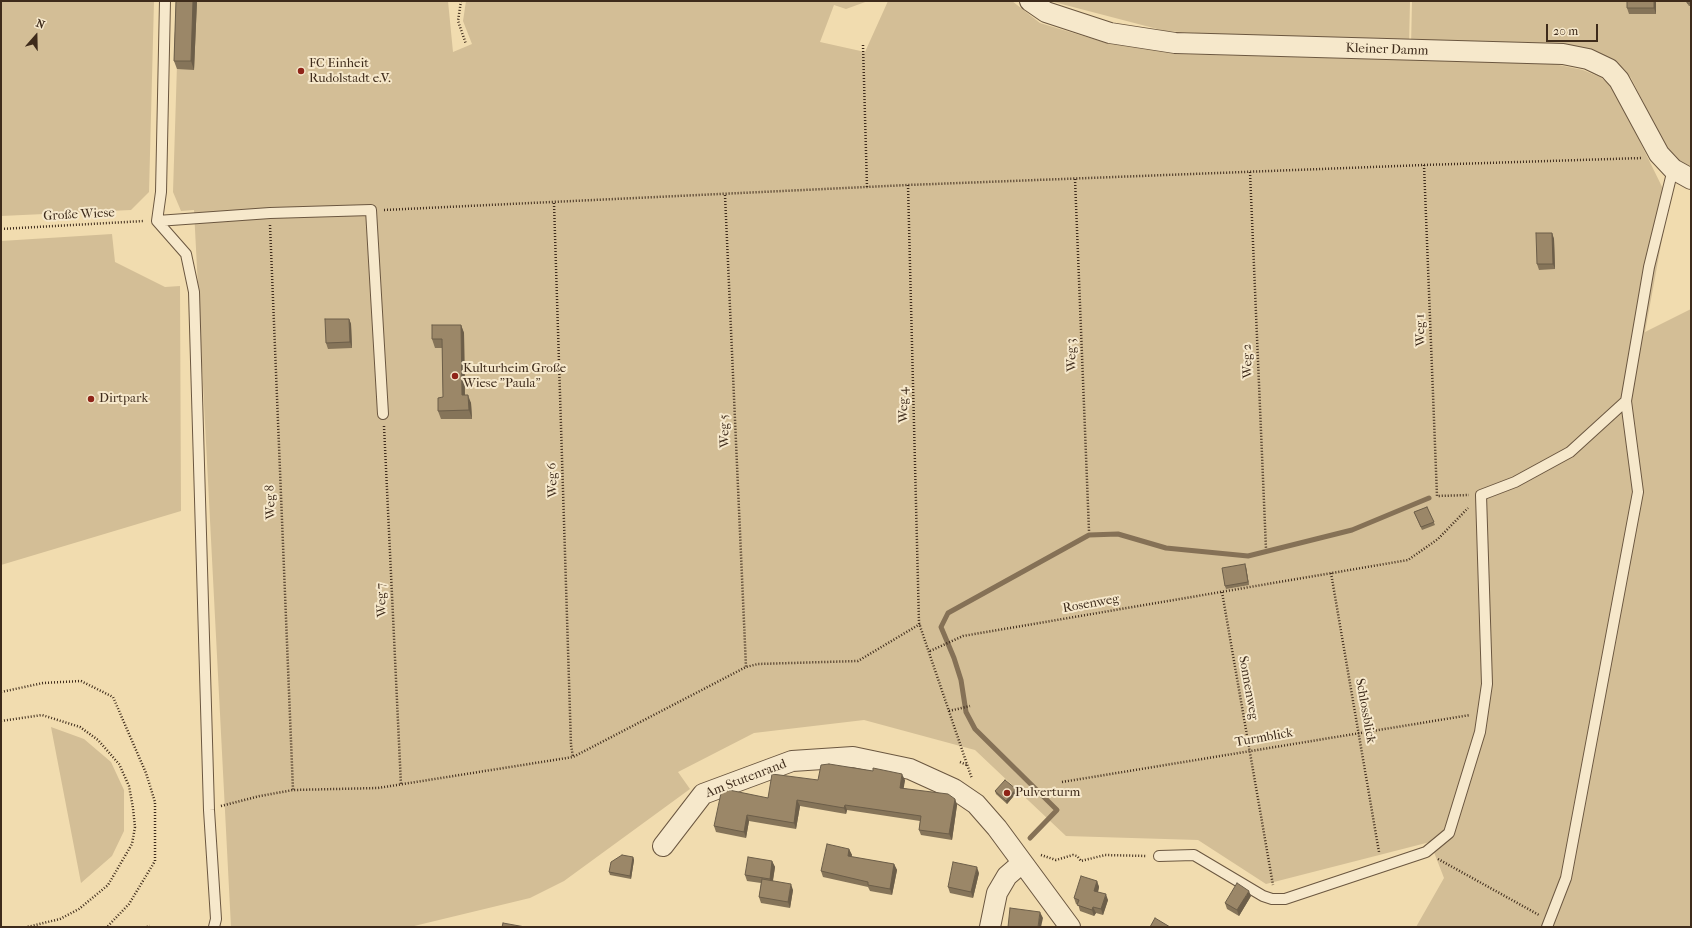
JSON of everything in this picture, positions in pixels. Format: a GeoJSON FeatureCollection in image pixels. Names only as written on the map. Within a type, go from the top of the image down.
{"type":"FeatureCollection","features":[{"type":"Feature","properties":{"kind":"street","name":"Kleiner Damm"},"geometry":{"type":"LineString","coordinates":[[1030,1],[1046,12],[1110,33],[1175,43],[1564,54],[1588,59],[1609,69],[1619,80],[1659,154],[1673,169],[1691,179]]}},
{"type":"Feature","properties":{"kind":"street","name":"Am Stutenrand"},"geometry":{"type":"LineString","coordinates":[[662,846],[703,794],[792,760],[853,757],[910,769],[954,789],[976,804],[997,828],[1030,858],[1070,927]]}},
{"type":"Feature","properties":{"kind":"street"},"geometry":{"type":"LineString","coordinates":[[990,927],[997,894],[1007,876],[1030,858]]}},
{"type":"Feature","properties":{"kind":"lane"},"geometry":{"type":"LineString","coordinates":[[165,1],[161,192],[157,221],[186,254],[194,292],[209,810],[216,919],[214,927]]}},
{"type":"Feature","properties":{"kind":"lane"},"geometry":{"type":"LineString","coordinates":[[1549,924],[1566,878],[1638,492],[1626,401],[1649,267],[1673,169]]}},
{"type":"Feature","properties":{"kind":"lane"},"geometry":{"type":"LineString","coordinates":[[157,221],[270,213],[371,210],[383,414]]}},
{"type":"Feature","properties":{"kind":"lane"},"geometry":{"type":"LineString","coordinates":[[1160,856],[1194,854],[1263,896],[1272,899],[1285,899],[1426,852],[1449,833],[1480,728],[1487,684],[1482,495],[1515,482],[1570,452],[1626,401]]}},
{"type":"Feature","properties":{"kind":"path"},"geometry":{"type":"LineString","coordinates":[[460,1],[458,21],[466,44]]}},
{"type":"Feature","properties":{"kind":"path"},"geometry":{"type":"LineString","coordinates":[[862,45],[867,187]]}},
{"type":"Feature","properties":{"kind":"path"},"geometry":{"type":"LineString","coordinates":[[371,210],[554,203],[908,185],[1648,158],[1659,154]]}},
{"type":"Feature","properties":{"kind":"path","name":"Weg 1"},"geometry":{"type":"LineString","coordinates":[[1424,165],[1437,496],[1482,495]]}},
{"type":"Feature","properties":{"kind":"path","name":"Weg 2"},"geometry":{"type":"LineString","coordinates":[[1250,172],[1266,549]]}},
{"type":"Feature","properties":{"kind":"path","name":"Weg 3"},"geometry":{"type":"LineString","coordinates":[[1075,179],[1088,531]]}},
{"type":"Feature","properties":{"kind":"path","name":"Weg 4"},"geometry":{"type":"LineString","coordinates":[[908,185],[920,624],[967,765],[960,762]]}},
{"type":"Feature","properties":{"kind":"path","name":"Weg 5"},"geometry":{"type":"LineString","coordinates":[[725,194],[746,667]]}},
{"type":"Feature","properties":{"kind":"path","name":"Weg 6"},"geometry":{"type":"LineString","coordinates":[[554,203],[571,745],[573,757]]}},
{"type":"Feature","properties":{"kind":"path","name":"Weg 8"},"geometry":{"type":"LineString","coordinates":[[270,213],[293,790]]}},
{"type":"Feature","properties":{"kind":"path","name":"Große Wiese"},"geometry":{"type":"LineString","coordinates":[[1,229],[157,221]]}},
{"type":"Feature","properties":{"kind":"path","name":"Weg 7"},"geometry":{"type":"LineString","coordinates":[[383,414],[401,785]]}},
{"type":"Feature","properties":{"kind":"path","name":"Rosenweg"},"geometry":{"type":"LineString","coordinates":[[930,651],[963,636],[1408,560],[1438,539],[1459,517]]}},
{"type":"Feature","properties":{"kind":"path","name":"Schlossblick"},"geometry":{"type":"LineString","coordinates":[[1331,573],[1380,852]]}},
{"type":"Feature","properties":{"kind":"path","name":"Sonnenweg"},"geometry":{"type":"LineString","coordinates":[[1222,592],[1272,882]]}},
{"type":"Feature","properties":{"kind":"path"},"geometry":{"type":"LineString","coordinates":[[209,810],[260,796],[293,790],[378,788],[573,757],[746,667],[758,664],[858,661],[920,624]]}},
{"type":"Feature","properties":{"kind":"path"},"geometry":{"type":"LineString","coordinates":[[1,692],[43,683],[80,681],[113,697],[146,773],[154,802],[155,861],[129,904],[107,927]]}},
{"type":"Feature","properties":{"kind":"path"},"geometry":{"type":"LineString","coordinates":[[950,711],[970,706]]}},
{"type":"Feature","properties":{"kind":"path"},"geometry":{"type":"LineString","coordinates":[[1,720],[42,715],[80,727],[98,740],[119,764],[129,786],[134,808],[136,827],[132,844],[108,885],[79,909],[60,919],[27,927]]}},
{"type":"Feature","properties":{"kind":"path","name":"Turmblick"},"geometry":{"type":"LineString","coordinates":[[1062,782],[1358,732],[1470,715]]}},
{"type":"Feature","properties":{"kind":"path"},"geometry":{"type":"LineString","coordinates":[[1426,852],[1549,924]]}},
{"type":"Feature","properties":{"kind":"path"},"geometry":{"type":"LineString","coordinates":[[1030,858],[1043,856],[1056,860],[1073,855],[1077,856],[1081,861],[1105,855],[1160,856]]}},
{"type":"Feature","properties":{"kind":"shaded area"},"geometry":{"type":"Polygon","coordinates":[[[1,1],[154,1],[149,192],[131,210],[1,216],[1,1]]]}},
{"type":"Feature","properties":{"kind":"shaded area"},"geometry":{"type":"Polygon","coordinates":[[[179,1],[448,1],[453,52],[472,44],[463,21],[466,1],[868,1],[846,9],[834,5],[820,42],[865,52],[888,1],[1012,1],[1040,23],[1110,44],[1175,54],[1554,64],[1583,70],[1600,77],[1613,87],[1669,201],[1645,332],[1691,309],[1691,927],[1416,927],[1444,878],[1430,842],[1266,884],[1198,840],[1066,836],[975,750],[864,720],[754,733],[678,772],[690,789],[564,881],[530,898],[410,927],[231,927],[194,210],[181,211],[173,192],[179,1]]]}},
{"type":"Feature","properties":{"kind":"shaded area"},"geometry":{"type":"Polygon","coordinates":[[[1050,1],[1410,1],[1409,46],[1165,31],[1050,1]]]}},
{"type":"Feature","properties":{"kind":"shaded area"},"geometry":{"type":"Polygon","coordinates":[[[1412,1],[1691,1],[1691,166],[1677,160],[1664,143],[1631,78],[1612,60],[1411,47],[1412,1]]]}},
{"type":"Feature","properties":{"kind":"shaded area","name":"Dirtpark"},"geometry":{"type":"Polygon","coordinates":[[[112,234],[115,262],[165,287],[180,286],[181,511],[1,565],[1,241],[112,234]]]}},
{"type":"Feature","properties":{"kind":"shaded area"},"geometry":{"type":"Polygon","coordinates":[[[51,727],[84,739],[111,762],[124,790],[124,831],[112,856],[81,883],[51,727]]]}},
{"type":"Feature","properties":{"kind":"building"},"geometry":{"type":"Polygon","coordinates":[[[176,1],[193,1],[191,61],[174,61],[176,1]]]}},
{"type":"Feature","properties":{"kind":"building"},"geometry":{"type":"Polygon","coordinates":[[[1627,1],[1654,1],[1654,8],[1627,8],[1627,1]]]}},
{"type":"Feature","properties":{"kind":"building"},"geometry":{"type":"Polygon","coordinates":[[[1536,233],[1552,233],[1553,264],[1537,264],[1536,233]]]}},
{"type":"Feature","properties":{"kind":"building"},"geometry":{"type":"Polygon","coordinates":[[[325,319],[349,319],[350,342],[326,343],[325,319]]]}},
{"type":"Feature","properties":{"kind":"building","name":"Kulturheim Große Wiese \"Paula\""},"geometry":{"type":"Polygon","coordinates":[[[432,325],[461,325],[462,395],[468,395],[469,410],[438,411],[438,398],[443,397],[442,339],[432,339],[432,325]]]}},
{"type":"Feature","properties":{"kind":"building"},"geometry":{"type":"Polygon","coordinates":[[[1427,507],[1434,522],[1421,527],[1414,512],[1427,507]]]}},
{"type":"Feature","properties":{"kind":"building"},"geometry":{"type":"Polygon","coordinates":[[[1245,564],[1248,582],[1225,586],[1222,568],[1245,564]]]}},
{"type":"Feature","properties":{"kind":"building"},"geometry":{"type":"Polygon","coordinates":[[[829,764],[873,771],[873,768],[902,774],[900,788],[948,794],[955,799],[949,834],[919,830],[921,816],[845,805],[844,808],[797,800],[794,823],[747,815],[744,832],[714,826],[721,793],[729,790],[768,798],[772,774],[818,780],[821,765],[829,764]]]}},
{"type":"Feature","properties":{"kind":"building","name":"Pulverturm"},"geometry":{"type":"Polygon","coordinates":[[[1005,780],[1016,789],[1006,801],[995,791],[1005,780]]]}},
{"type":"Feature","properties":{"kind":"building"},"geometry":{"type":"Polygon","coordinates":[[[827,844],[849,849],[848,856],[894,864],[890,889],[868,885],[868,882],[821,871],[827,844]]]}},
{"type":"Feature","properties":{"kind":"building"},"geometry":{"type":"Polygon","coordinates":[[[622,855],[633,857],[630,876],[609,872],[611,862],[622,855]]]}},
{"type":"Feature","properties":{"kind":"building"},"geometry":{"type":"Polygon","coordinates":[[[748,857],[772,861],[770,879],[745,875],[748,857]]]}},
{"type":"Feature","properties":{"kind":"building"},"geometry":{"type":"Polygon","coordinates":[[[953,862],[977,867],[971,892],[948,887],[953,862]]]}},
{"type":"Feature","properties":{"kind":"building"},"geometry":{"type":"Polygon","coordinates":[[[1081,876],[1097,881],[1094,891],[1106,894],[1101,909],[1093,907],[1092,910],[1077,905],[1079,900],[1074,898],[1081,876]]]}},
{"type":"Feature","properties":{"kind":"building"},"geometry":{"type":"Polygon","coordinates":[[[762,879],[791,884],[788,902],[759,897],[762,879]]]}},
{"type":"Feature","properties":{"kind":"building"},"geometry":{"type":"Polygon","coordinates":[[[1237,883],[1249,891],[1237,910],[1225,903],[1237,883]]]}},
{"type":"Feature","properties":{"kind":"building"},"geometry":{"type":"Polygon","coordinates":[[[1010,908],[1040,912],[1038,927],[1008,927],[1010,908]]]}},
{"type":"Feature","properties":{"kind":"building"},"geometry":{"type":"Polygon","coordinates":[[[1155,918],[1170,927],[1150,927],[1155,918]]]}},
{"type":"Feature","properties":{"kind":"building"},"geometry":{"type":"Polygon","coordinates":[[[503,923],[525,927],[502,927],[503,923]]]}},
{"type":"Feature","properties":{"kind":"waterway"},"geometry":{"type":"LineString","coordinates":[[1030,838],[1057,810],[975,729],[966,712],[961,680],[954,658],[941,627],[948,613],[1089,535],[1118,534],[1166,548],[1248,556],[1352,530],[1429,498]]}},
{"type":"Feature","properties":{"kind":"place","name":"FC Einheit Rudolstadt e.V."},"geometry":{"type":"Point","coordinates":[301,71]}},
{"type":"Feature","properties":{"kind":"place","name":"Kulturheim Große Wiese \"Paula\""},"geometry":{"type":"Point","coordinates":[455,376]}},
{"type":"Feature","properties":{"kind":"place","name":"Dirtpark"},"geometry":{"type":"Point","coordinates":[91,399]}},
{"type":"Feature","properties":{"kind":"place","name":"Pulverturm"},"geometry":{"type":"Point","coordinates":[1007,793]}}]}
